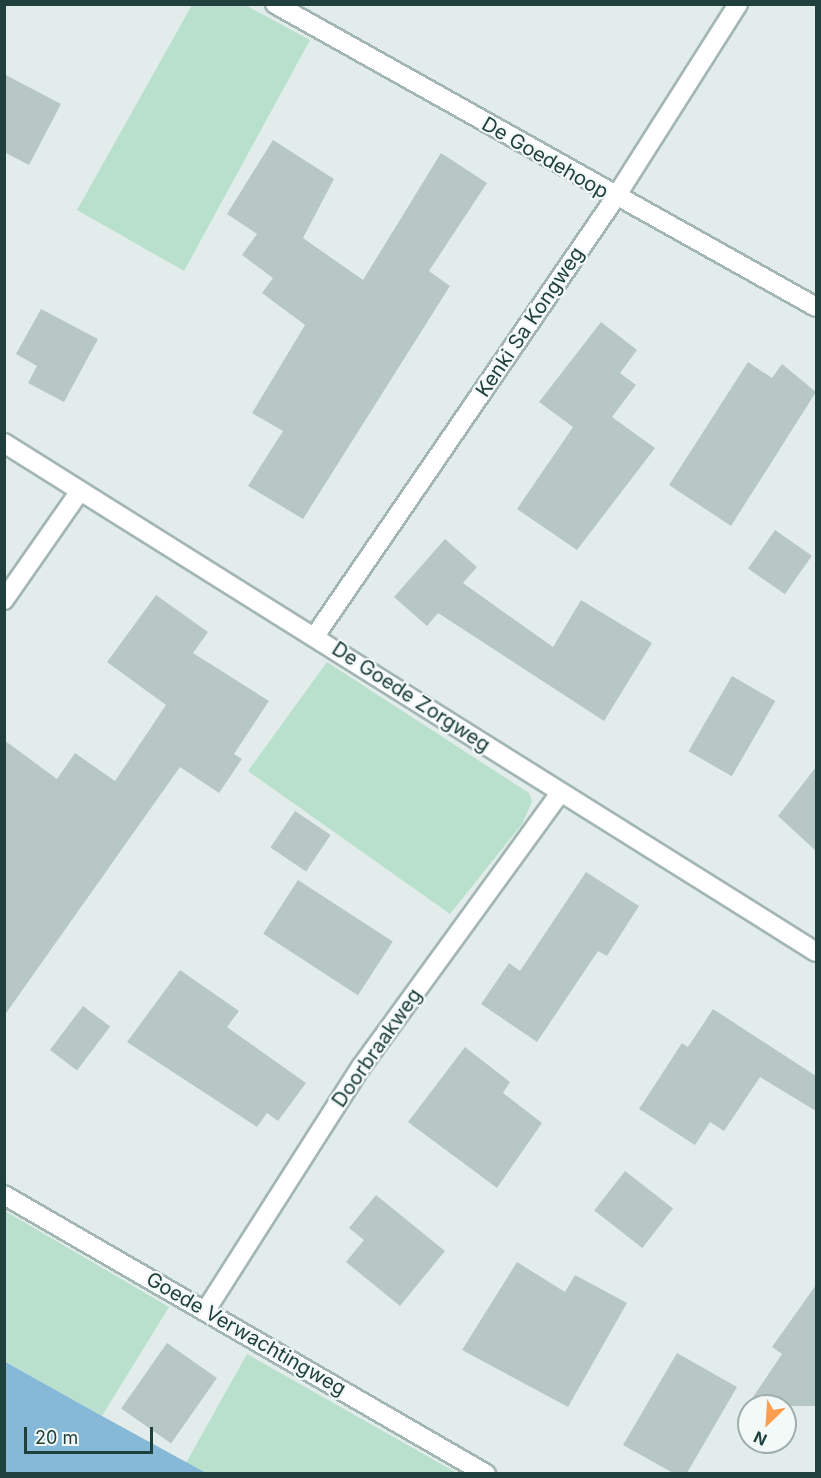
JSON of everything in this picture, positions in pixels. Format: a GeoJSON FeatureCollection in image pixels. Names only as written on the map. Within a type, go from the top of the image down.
{"type":"FeatureCollection","features":[{"type":"Feature","properties":{"kind":"street","name":"De Goedehoop"},"geometry":{"type":"LineString","coordinates":[[275,4],[615,198],[816,307]]}},
{"type":"Feature","properties":{"kind":"street","name":"Kenki Sa Kongweg"},"geometry":{"type":"LineString","coordinates":[[315,636],[615,198],[738,4]]}},
{"type":"Feature","properties":{"kind":"street","name":"De Goede Zorgweg"},"geometry":{"type":"LineString","coordinates":[[4,443],[315,636],[560,794],[816,952]]}},
{"type":"Feature","properties":{"kind":"street"},"geometry":{"type":"LineString","coordinates":[[4,600],[80,491]]}},
{"type":"Feature","properties":{"kind":"street","name":"Doorbraakweg"},"geometry":{"type":"LineString","coordinates":[[206,1310],[362,1067],[560,794]]}},
{"type":"Feature","properties":{"kind":"street","name":"Goede Verwachtingweg"},"geometry":{"type":"LineString","coordinates":[[4,1195],[486,1473]]}},
{"type":"Feature","properties":{"kind":"green space"},"geometry":{"type":"Polygon","coordinates":[[[192,5],[245,5],[310,40],[184,271],[77,210],[192,5]]]}},
{"type":"Feature","properties":{"kind":"green space"},"geometry":{"type":"Polygon","coordinates":[[[327,662],[529,793],[532,802],[522,824],[450,914],[248,771],[327,662]]]}},
{"type":"Feature","properties":{"kind":"green space"},"geometry":{"type":"Polygon","coordinates":[[[5,1211],[169,1307],[102,1416],[5,1361],[5,1211]]]}},
{"type":"Feature","properties":{"kind":"green space"},"geometry":{"type":"Polygon","coordinates":[[[247,1354],[457,1473],[206,1474],[186,1463],[247,1354]]]}},
{"type":"Feature","properties":{"kind":"water"},"geometry":{"type":"Polygon","coordinates":[[[4,1361],[102,1416],[206,1473],[5,1473],[4,1361]]]}},
{"type":"Feature","properties":{"kind":"building"},"geometry":{"type":"Polygon","coordinates":[[[4,74],[61,104],[29,165],[4,152],[4,74]]]}},
{"type":"Feature","properties":{"kind":"building"},"geometry":{"type":"Polygon","coordinates":[[[273,140],[334,179],[303,238],[363,280],[441,153],[487,183],[429,271],[450,286],[303,519],[248,486],[283,431],[252,413],[305,325],[262,293],[273,278],[242,255],[257,234],[227,214],[273,140]]]}},
{"type":"Feature","properties":{"kind":"building"},"geometry":{"type":"Polygon","coordinates":[[[41,309],[98,339],[64,402],[28,383],[37,366],[16,354],[41,309]]]}},
{"type":"Feature","properties":{"kind":"building"},"geometry":{"type":"Polygon","coordinates":[[[601,322],[637,350],[620,373],[636,385],[612,417],[655,448],[577,550],[517,509],[573,427],[539,402],[601,322]]]}},
{"type":"Feature","properties":{"kind":"building"},"geometry":{"type":"Polygon","coordinates":[[[748,362],[772,378],[782,364],[816,392],[731,526],[669,485],[748,362]]]}},
{"type":"Feature","properties":{"kind":"building"},"geometry":{"type":"Polygon","coordinates":[[[775,530],[812,556],[785,594],[748,569],[775,530]]]}},
{"type":"Feature","properties":{"kind":"building"},"geometry":{"type":"Polygon","coordinates":[[[445,539],[477,567],[463,583],[553,647],[581,600],[652,643],[604,721],[438,613],[427,626],[394,597],[445,539]]]}},
{"type":"Feature","properties":{"kind":"building"},"geometry":{"type":"Polygon","coordinates":[[[156,595],[208,632],[193,653],[269,701],[234,754],[242,759],[219,793],[180,767],[4,1016],[4,740],[57,779],[75,753],[115,781],[166,705],[107,662],[156,595]]]}},
{"type":"Feature","properties":{"kind":"building"},"geometry":{"type":"Polygon","coordinates":[[[732,676],[775,701],[732,776],[688,751],[732,676]]]}},
{"type":"Feature","properties":{"kind":"building"},"geometry":{"type":"Polygon","coordinates":[[[816,767],[816,851],[778,816],[816,767]]]}},
{"type":"Feature","properties":{"kind":"building"},"geometry":{"type":"Polygon","coordinates":[[[295,811],[331,835],[306,872],[270,847],[295,811]]]}},
{"type":"Feature","properties":{"kind":"building"},"geometry":{"type":"Polygon","coordinates":[[[586,872],[639,906],[607,956],[598,951],[537,1042],[481,1004],[509,963],[520,971],[586,872]]]}},
{"type":"Feature","properties":{"kind":"building"},"geometry":{"type":"Polygon","coordinates":[[[298,880],[393,942],[358,995],[263,934],[298,880]]]}},
{"type":"Feature","properties":{"kind":"building"},"geometry":{"type":"Polygon","coordinates":[[[180,970],[239,1011],[227,1027],[306,1083],[278,1121],[267,1113],[257,1127],[127,1042],[180,970]]]}},
{"type":"Feature","properties":{"kind":"building"},"geometry":{"type":"Polygon","coordinates":[[[83,1006],[110,1026],[77,1070],[50,1050],[83,1006]]]}},
{"type":"Feature","properties":{"kind":"building"},"geometry":{"type":"Polygon","coordinates":[[[713,1009],[816,1076],[816,1111],[760,1077],[724,1131],[710,1122],[695,1145],[639,1109],[682,1043],[688,1047],[713,1009]]]}},
{"type":"Feature","properties":{"kind":"building"},"geometry":{"type":"Polygon","coordinates":[[[465,1047],[510,1082],[503,1093],[542,1123],[497,1188],[408,1122],[465,1047]]]}},
{"type":"Feature","properties":{"kind":"building"},"geometry":{"type":"Polygon","coordinates":[[[625,1171],[673,1209],[642,1248],[594,1210],[625,1171]]]}},
{"type":"Feature","properties":{"kind":"building"},"geometry":{"type":"Polygon","coordinates":[[[376,1195],[445,1251],[400,1306],[346,1262],[364,1240],[349,1228],[376,1195]]]}},
{"type":"Feature","properties":{"kind":"building"},"geometry":{"type":"Polygon","coordinates":[[[517,1262],[565,1292],[575,1275],[627,1303],[568,1407],[462,1350],[517,1262]]]}},
{"type":"Feature","properties":{"kind":"building"},"geometry":{"type":"Polygon","coordinates":[[[816,1285],[816,1406],[797,1406],[797,1394],[755,1394],[782,1354],[772,1347],[816,1285]]]}},
{"type":"Feature","properties":{"kind":"building"},"geometry":{"type":"Polygon","coordinates":[[[167,1343],[217,1378],[171,1444],[121,1409],[167,1343]]]}},
{"type":"Feature","properties":{"kind":"building"},"geometry":{"type":"Polygon","coordinates":[[[677,1353],[737,1387],[687,1473],[673,1473],[623,1445],[677,1353]]]}}]}
